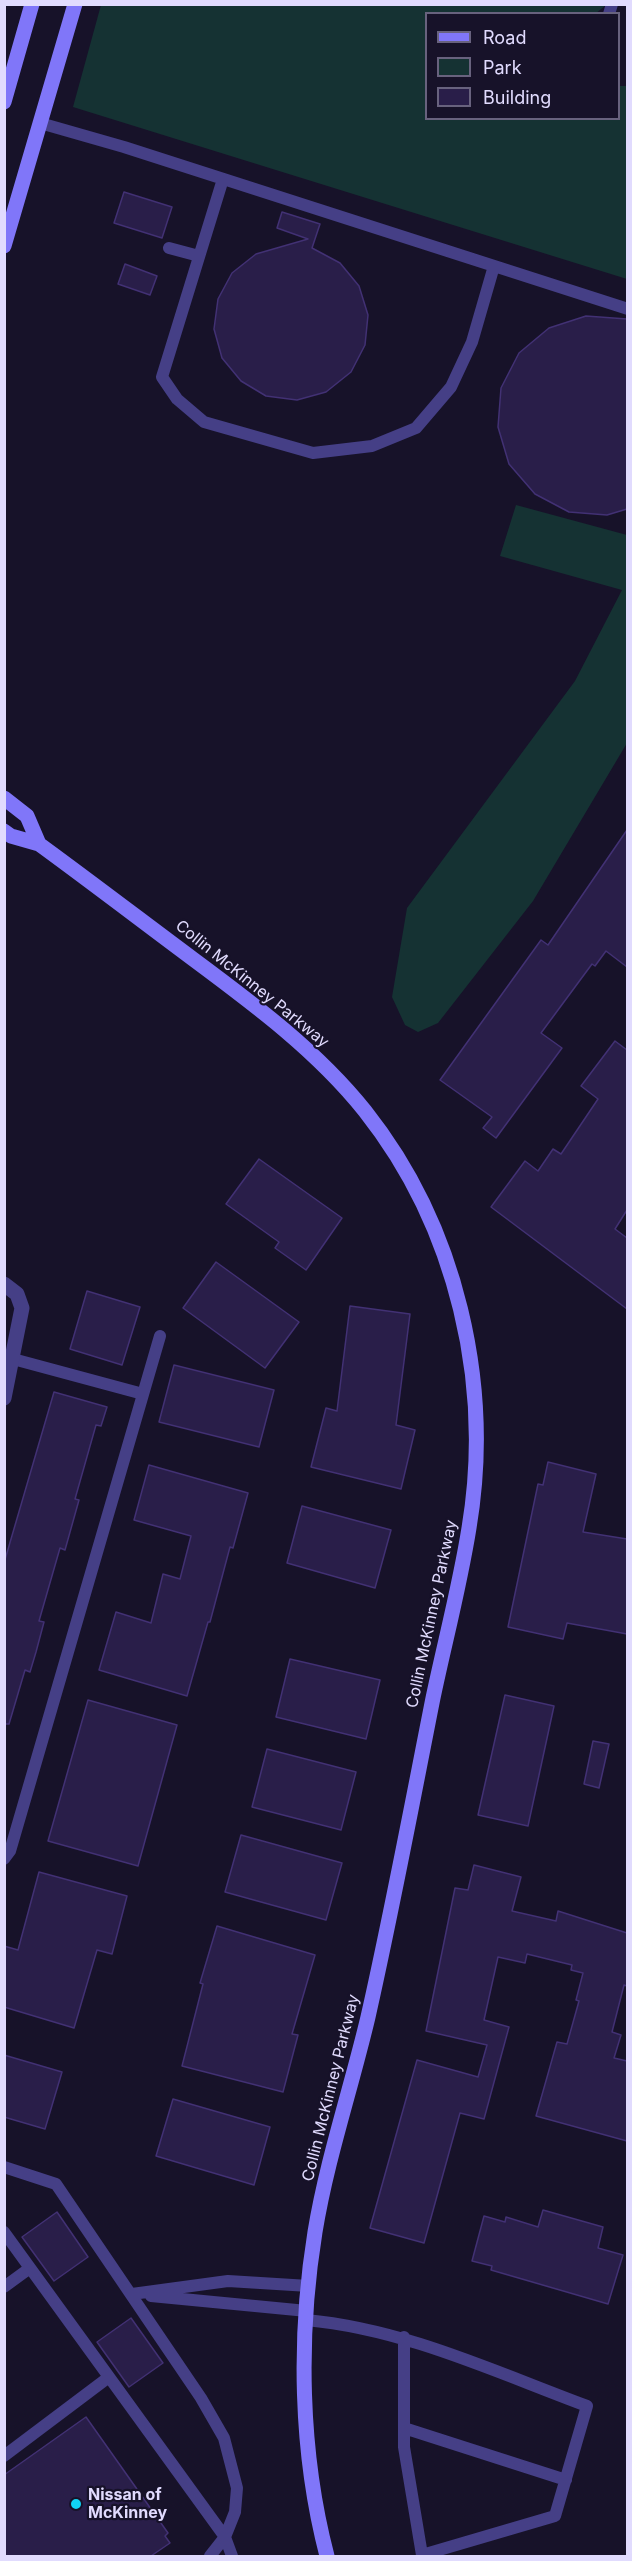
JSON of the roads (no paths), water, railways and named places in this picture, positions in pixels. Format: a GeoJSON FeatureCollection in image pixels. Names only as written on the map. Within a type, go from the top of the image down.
{"type":"FeatureCollection","features":[{"type":"Feature","properties":{"kind":"street"},"geometry":{"type":"LineString","coordinates":[[4,102],[32,4]]}},
{"type":"Feature","properties":{"kind":"street"},"geometry":{"type":"LineString","coordinates":[[4,246],[75,4]]}},
{"type":"Feature","properties":{"kind":"street","name":"Collin McKinney Parkway"},"geometry":{"type":"LineString","coordinates":[[4,798],[27,816],[39,844]]}},
{"type":"Feature","properties":{"kind":"street","name":"Collin McKinney Parkway"},"geometry":{"type":"LineString","coordinates":[[4,831],[11,836],[39,844],[281,1026],[329,1070],[350,1093],[368,1115],[405,1172],[428,1216],[446,1260],[469,1348],[474,1384],[476,1454],[469,1528],[375,1984],[318,2217],[309,2286],[307,2426],[313,2486],[327,2556]]}},
{"type":"Feature","properties":{"kind":"street"},"geometry":{"type":"LineString","coordinates":[[4,1284],[21,1300],[22,1308],[4,1398]]}},
{"type":"Feature","properties":{"kind":"lane"},"geometry":{"type":"LineString","coordinates":[[40,123],[123,147],[627,309]]}},
{"type":"Feature","properties":{"kind":"lane"},"geometry":{"type":"LineString","coordinates":[[223,179],[162,377],[177,399],[204,422],[313,453],[372,446],[416,428],[451,387],[472,342],[494,266]]}},
{"type":"Feature","properties":{"kind":"lane"},"geometry":{"type":"LineString","coordinates":[[169,248],[199,256]]}},
{"type":"Feature","properties":{"kind":"lane"},"geometry":{"type":"LineString","coordinates":[[4,1859],[10,1851],[160,1336]]}},
{"type":"Feature","properties":{"kind":"lane"},"geometry":{"type":"LineString","coordinates":[[13,1359],[144,1394]]}},
{"type":"Feature","properties":{"kind":"lane"},"geometry":{"type":"LineString","coordinates":[[4,2167],[56,2184],[201,2398],[224,2438],[237,2488],[235,2512],[225,2537],[210,2556]]}},
{"type":"Feature","properties":{"kind":"lane"},"geometry":{"type":"LineString","coordinates":[[4,2232],[225,2537],[232,2556]]}},
{"type":"Feature","properties":{"kind":"lane"},"geometry":{"type":"LineString","coordinates":[[4,2287],[30,2268]]}},
{"type":"Feature","properties":{"kind":"lane"},"geometry":{"type":"LineString","coordinates":[[132,2294],[228,2281],[309,2286]]}},
{"type":"Feature","properties":{"kind":"lane"},"geometry":{"type":"LineString","coordinates":[[132,2294],[307,2315],[404,2337],[587,2406],[555,2516],[421,2556],[404,2446],[404,2337]]}},
{"type":"Feature","properties":{"kind":"lane"},"geometry":{"type":"LineString","coordinates":[[4,2456],[109,2377]]}},
{"type":"Feature","properties":{"kind":"lane"},"geometry":{"type":"LineString","coordinates":[[404,2428],[566,2480]]}},
{"type":"Feature","properties":{"kind":"place","name":"Nissan of McKinney"},"geometry":{"type":"Point","coordinates":[76,2504]}}]}
